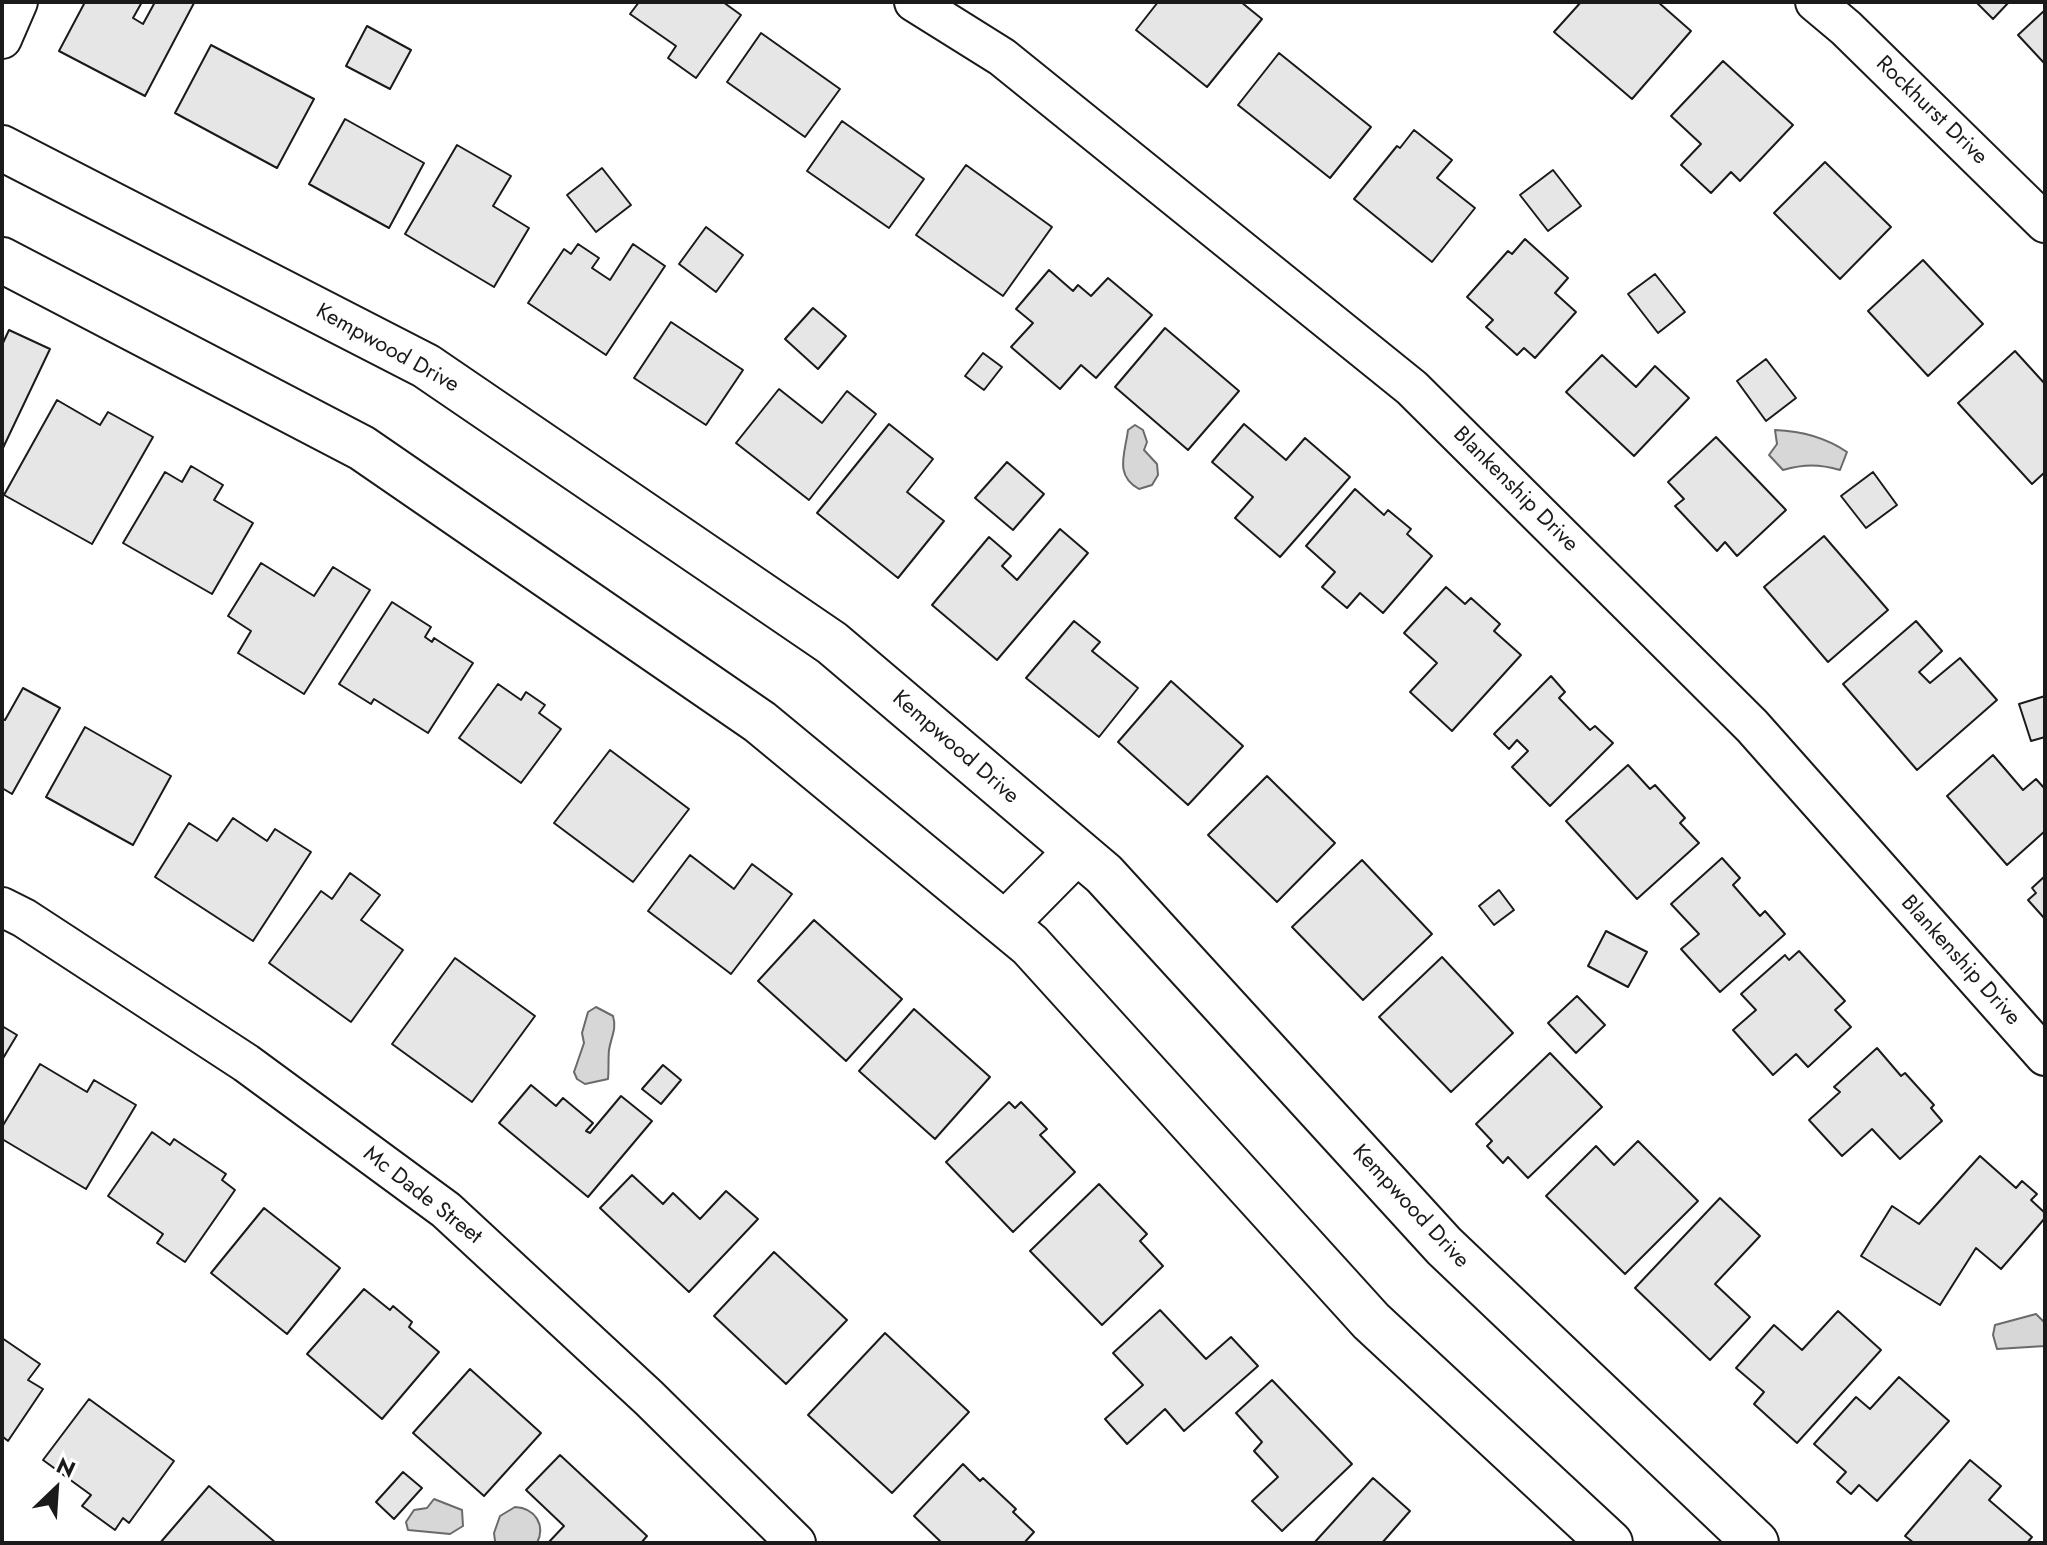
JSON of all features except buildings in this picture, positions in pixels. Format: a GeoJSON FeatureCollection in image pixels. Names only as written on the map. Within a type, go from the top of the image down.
{"type":"FeatureCollection","features":[{"type":"Feature","properties":{"kind":"main road","name":"Kempwood Drive"},"geometry":{"type":"LineString","coordinates":[[2,148],[426,366],[832,643],[1104,874],[1444,1246],[1756,1543]]}},
{"type":"Feature","properties":{"kind":"main road"},"geometry":{"type":"LineString","coordinates":[[2,260],[362,448],[760,722],[1030,945],[1371,1321],[1610,1543]]}},
{"type":"Feature","properties":{"kind":"main road"},"geometry":{"type":"LineString","coordinates":[[1005,924],[1076,852]]}},
{"type":"Feature","properties":{"kind":"street"},"geometry":{"type":"LineString","coordinates":[[2,39],[18,2]]}},
{"type":"Feature","properties":{"kind":"street","name":"Blankenship Drive"},"geometry":{"type":"LineString","coordinates":[[914,2],[1002,57],[1412,388],[1752,726],[2045,1056]]}},
{"type":"Feature","properties":{"kind":"street","name":"Rockhurst Drive"},"geometry":{"type":"LineString","coordinates":[[1815,2],[1846,28],[2045,223]]}},
{"type":"Feature","properties":{"kind":"street","name":"Mc Dade Street"},"geometry":{"type":"LineString","coordinates":[[2,907],[24,918],[246,1063],[446,1210],[649,1398],[796,1543]]}},
{"type":"Feature","properties":{"kind":"shaded area"},"geometry":{"type":"Polygon","coordinates":[[[1135,425],[1143,430],[1147,442],[1144,450],[1157,464],[1158,475],[1152,485],[1139,489],[1126,477],[1123,463],[1128,430],[1135,425]]]}},
{"type":"Feature","properties":{"kind":"shaded area"},"geometry":{"type":"Polygon","coordinates":[[[1775,430],[1813,436],[1839,447],[1847,452],[1840,470],[1812,466],[1783,470],[1769,455],[1777,444],[1775,430]]]}},
{"type":"Feature","properties":{"kind":"shaded area"},"geometry":{"type":"Polygon","coordinates":[[[596,1007],[613,1016],[614,1021],[608,1079],[585,1084],[577,1079],[574,1072],[584,1043],[582,1033],[588,1012],[596,1007]]]}},
{"type":"Feature","properties":{"kind":"shaded area"},"geometry":{"type":"Polygon","coordinates":[[[2036,1314],[2045,1323],[2045,1346],[1997,1349],[1993,1335],[1995,1325],[2036,1314]]]}},
{"type":"Feature","properties":{"kind":"shaded area"},"geometry":{"type":"Polygon","coordinates":[[[434,1499],[462,1510],[463,1526],[450,1534],[408,1530],[406,1522],[414,1510],[427,1508],[434,1499]]]}},
{"type":"Feature","properties":{"kind":"shaded area"},"geometry":{"type":"Polygon","coordinates":[[[515,1507],[528,1511],[537,1519],[540,1530],[537,1543],[495,1541],[494,1533],[500,1516],[515,1507]]]}}]}
